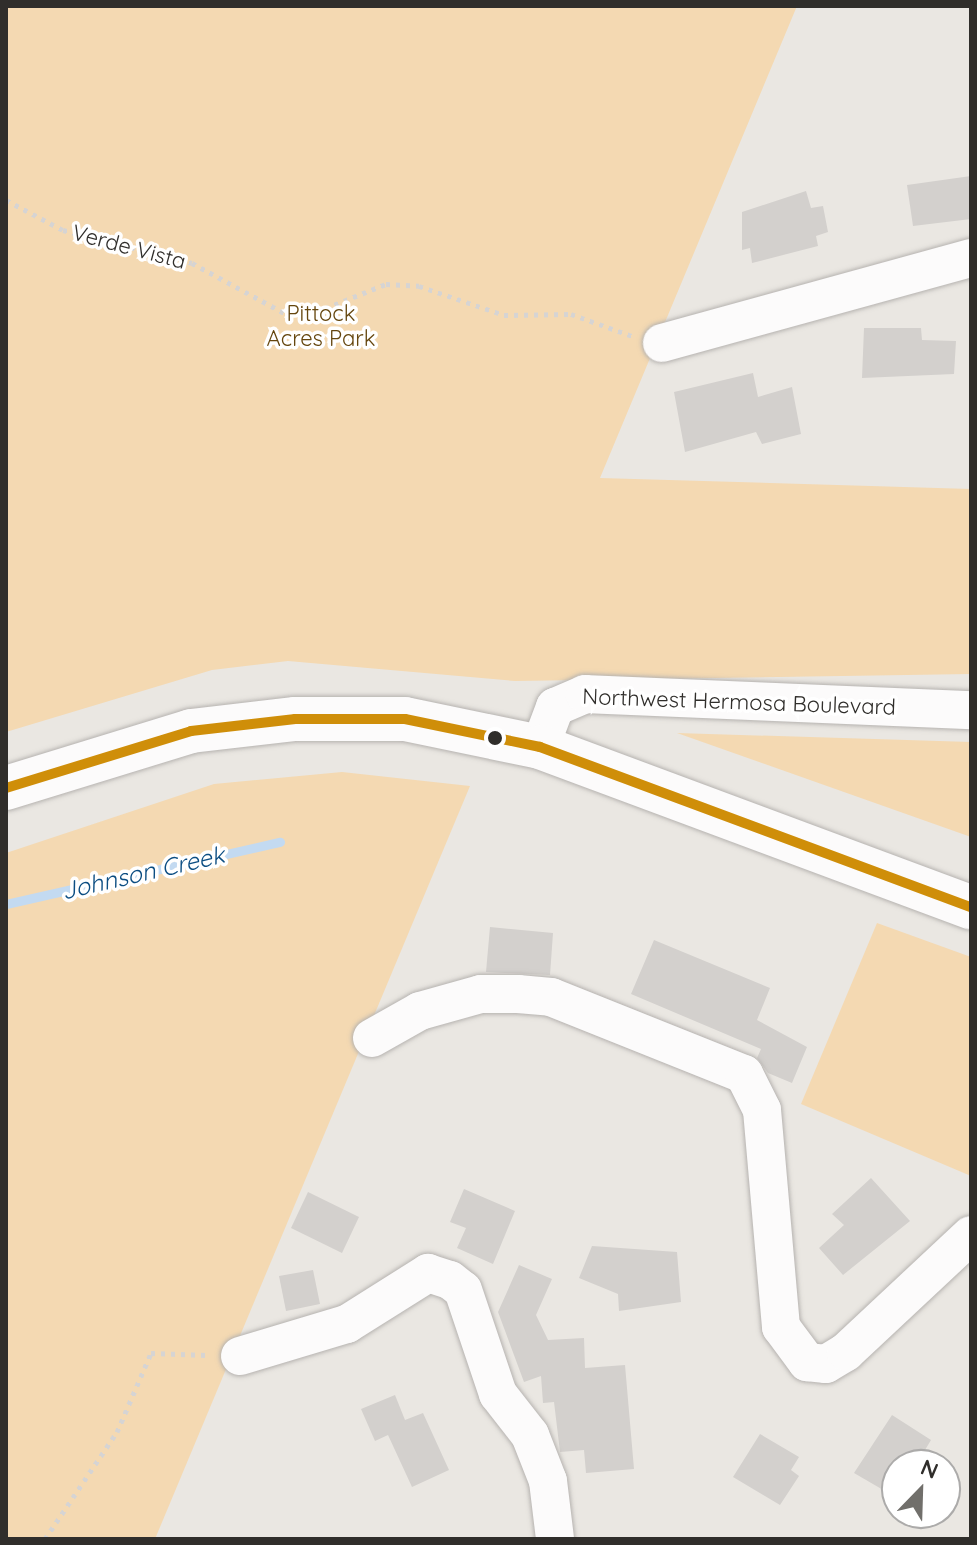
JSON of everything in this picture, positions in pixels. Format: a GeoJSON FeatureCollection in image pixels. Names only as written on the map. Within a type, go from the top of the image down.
{"type":"FeatureCollection","features":[{"type":"Feature","properties":{"kind":"main road"},"geometry":{"type":"LineString","coordinates":[[6,788],[191,731],[295,719],[405,719],[540,747],[971,907]]}},
{"type":"Feature","properties":{"kind":"street"},"geometry":{"type":"LineString","coordinates":[[662,343],[971,258]]}},
{"type":"Feature","properties":{"kind":"street","name":"Northwest Hermosa Boulevard"},"geometry":{"type":"LineString","coordinates":[[540,747],[555,707],[585,694],[971,710]]}},
{"type":"Feature","properties":{"kind":"street"},"geometry":{"type":"LineString","coordinates":[[372,1038],[420,1011],[481,994],[551,997],[744,1074],[762,1110],[781,1327],[807,1362],[826,1364],[846,1352],[971,1235]]}},
{"type":"Feature","properties":{"kind":"street"},"geometry":{"type":"LineString","coordinates":[[240,1356],[347,1324],[428,1273],[450,1280],[463,1290],[498,1394],[530,1435],[548,1481],[555,1539]]}},
{"type":"Feature","properties":{"kind":"path","name":"Verde Vista"},"geometry":{"type":"LineString","coordinates":[[6,200],[63,230],[192,263],[286,314],[316,312],[386,284],[419,286],[465,308],[571,314],[662,343]]}},
{"type":"Feature","properties":{"kind":"path"},"geometry":{"type":"LineString","coordinates":[[45,1539],[117,1432],[151,1353],[240,1356]]}},
{"type":"Feature","properties":{"kind":"green space","name":"Pittock Acres Park"},"geometry":{"type":"Polygon","coordinates":[[[6,6],[797,6],[600,478],[971,489],[971,674],[515,681],[288,661],[212,670],[6,732],[6,6]]]}},
{"type":"Feature","properties":{"kind":"green space"},"geometry":{"type":"Polygon","coordinates":[[[677,733],[971,742],[971,837],[677,733]]]}},
{"type":"Feature","properties":{"kind":"green space"},"geometry":{"type":"Polygon","coordinates":[[[342,772],[470,786],[155,1539],[6,1539],[6,853],[214,784],[342,772]]]}},
{"type":"Feature","properties":{"kind":"green space"},"geometry":{"type":"Polygon","coordinates":[[[877,923],[971,957],[971,1176],[801,1104],[877,923]]]}},
{"type":"Feature","properties":{"kind":"building"},"geometry":{"type":"Polygon","coordinates":[[[971,176],[971,219],[913,226],[907,185],[971,176]]]}},
{"type":"Feature","properties":{"kind":"building"},"geometry":{"type":"Polygon","coordinates":[[[806,191],[811,208],[823,206],[828,232],[816,236],[818,246],[752,263],[750,248],[742,250],[742,212],[806,191]]]}},
{"type":"Feature","properties":{"kind":"building"},"geometry":{"type":"Polygon","coordinates":[[[864,328],[921,328],[922,340],[956,341],[954,374],[862,378],[864,328]]]}},
{"type":"Feature","properties":{"kind":"building"},"geometry":{"type":"Polygon","coordinates":[[[753,373],[758,397],[792,387],[801,434],[762,444],[756,432],[685,452],[674,392],[753,373]]]}},
{"type":"Feature","properties":{"kind":"building"},"geometry":{"type":"Polygon","coordinates":[[[490,927],[553,933],[550,975],[486,972],[490,927]]]}},
{"type":"Feature","properties":{"kind":"building"},"geometry":{"type":"Polygon","coordinates":[[[654,940],[770,988],[757,1020],[807,1047],[792,1083],[768,1073],[757,1058],[761,1049],[631,994],[654,940]]]}},
{"type":"Feature","properties":{"kind":"building"},"geometry":{"type":"Polygon","coordinates":[[[871,1178],[910,1221],[843,1275],[819,1248],[844,1225],[832,1214],[871,1178]]]}},
{"type":"Feature","properties":{"kind":"building"},"geometry":{"type":"Polygon","coordinates":[[[464,1189],[515,1211],[493,1264],[457,1248],[466,1228],[450,1222],[464,1189]]]}},
{"type":"Feature","properties":{"kind":"building"},"geometry":{"type":"Polygon","coordinates":[[[308,1192],[359,1217],[342,1253],[291,1228],[308,1192]]]}},
{"type":"Feature","properties":{"kind":"building"},"geometry":{"type":"Polygon","coordinates":[[[592,1246],[677,1252],[681,1302],[619,1311],[618,1294],[579,1278],[592,1246]]]}},
{"type":"Feature","properties":{"kind":"building"},"geometry":{"type":"Polygon","coordinates":[[[519,1265],[552,1279],[536,1315],[548,1340],[584,1338],[585,1368],[625,1365],[634,1469],[586,1473],[584,1450],[560,1452],[554,1402],[543,1403],[541,1376],[524,1382],[498,1312],[519,1265]]]}},
{"type":"Feature","properties":{"kind":"building"},"geometry":{"type":"Polygon","coordinates":[[[313,1270],[320,1304],[286,1311],[279,1276],[313,1270]]]}},
{"type":"Feature","properties":{"kind":"building"},"geometry":{"type":"Polygon","coordinates":[[[395,1395],[405,1420],[423,1413],[449,1470],[412,1487],[388,1435],[375,1441],[361,1409],[395,1395]]]}},
{"type":"Feature","properties":{"kind":"building"},"geometry":{"type":"Polygon","coordinates":[[[892,1415],[931,1440],[926,1449],[881,1449],[881,1489],[854,1473],[892,1415]]]}},
{"type":"Feature","properties":{"kind":"building"},"geometry":{"type":"Polygon","coordinates":[[[760,1434],[799,1457],[791,1470],[799,1476],[780,1505],[733,1477],[760,1434]]]}},
{"type":"Feature","properties":{"kind":"waterway","name":"Johnson Creek"},"geometry":{"type":"LineString","coordinates":[[6,904],[280,842]]}},
{"type":"Feature","properties":{"kind":"transit line"},"geometry":{"type":"LineString","coordinates":[[6,788],[191,731],[295,719],[405,719],[540,747],[971,907]]}}]}
